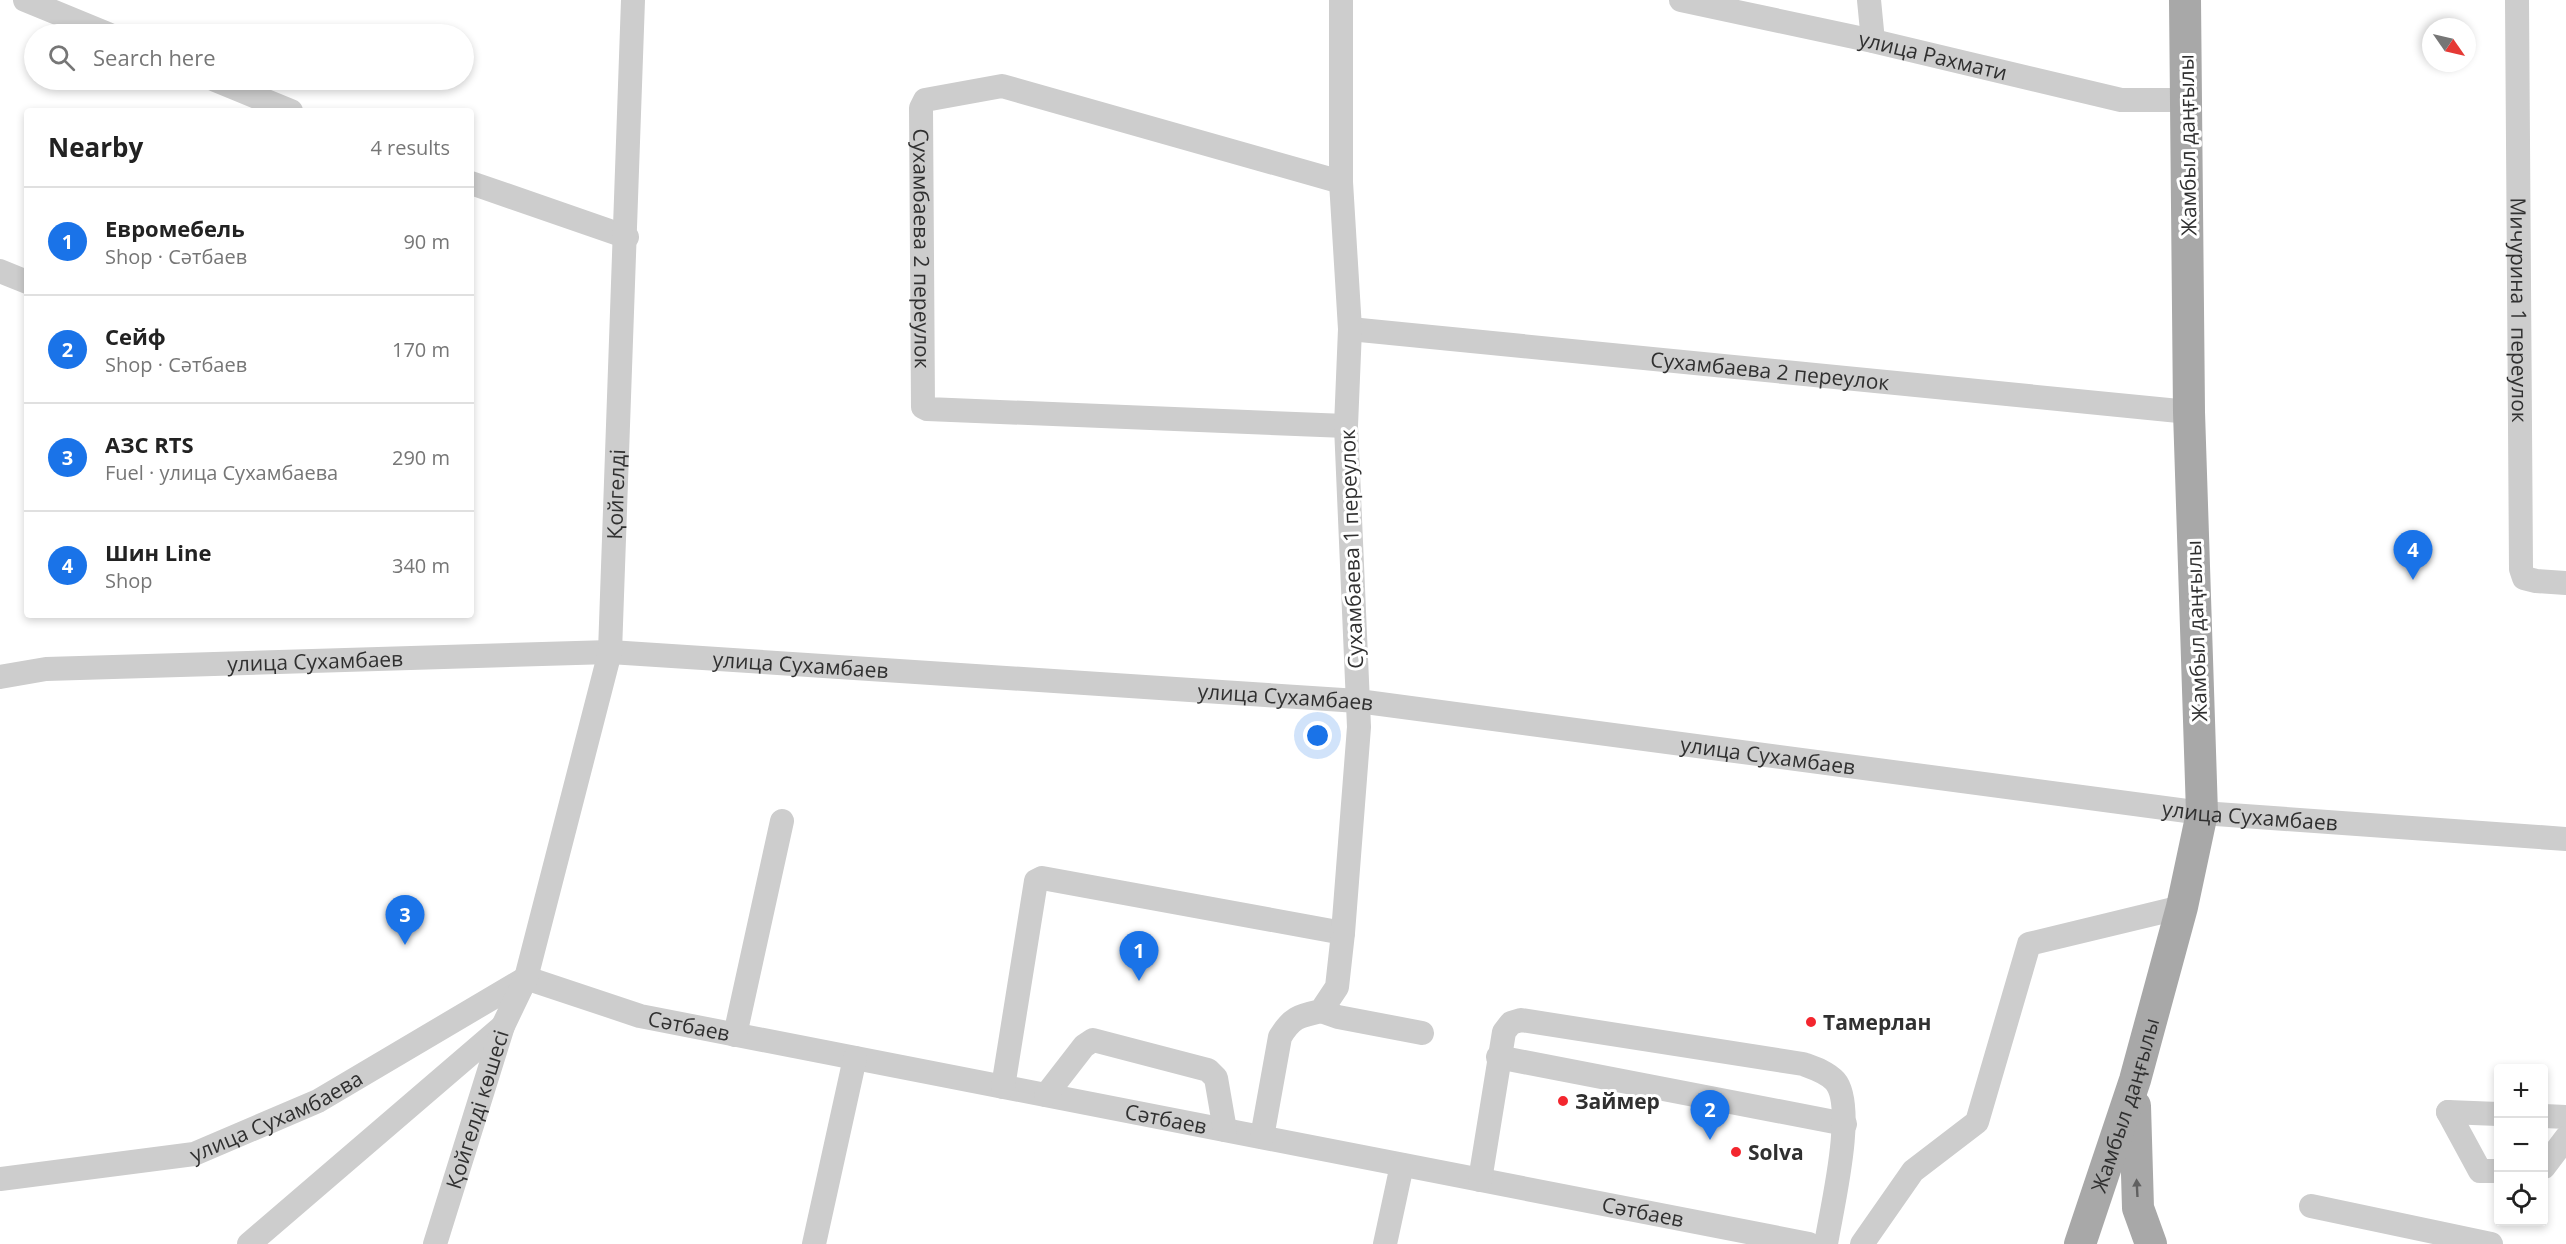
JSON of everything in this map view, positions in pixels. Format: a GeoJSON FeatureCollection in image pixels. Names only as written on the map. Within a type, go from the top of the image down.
{"type":"FeatureCollection","features":[{"type":"Feature","properties":{"kind":"main road","name":"Жамбыл даңғылы"},"geometry":{"type":"LineString","coordinates":[[2080,1244],[2135,1080],[2182,908],[2202,813],[2189,412],[2185,0]]}},
{"type":"Feature","properties":{"kind":"main road"},"geometry":{"type":"LineString","coordinates":[[2135,1080],[2138,1208],[2151,1244]]}},
{"type":"Feature","properties":{"kind":"street"},"geometry":{"type":"LineString","coordinates":[[25,0],[84,24]]}},
{"type":"Feature","properties":{"kind":"street","name":"Қойгелді"},"geometry":{"type":"LineString","coordinates":[[526,978],[610,652],[627,237],[633,0]]}},
{"type":"Feature","properties":{"kind":"street","name":"Сухамбаева 1 переулок"},"geometry":{"type":"LineString","coordinates":[[1321,1011],[1337,987],[1359,727],[1346,426],[1350,328],[1341,182],[1341,0]]}},
{"type":"Feature","properties":{"kind":"street","name":"улица Рахмати"},"geometry":{"type":"LineString","coordinates":[[1681,0],[1874,41],[2121,100],[2187,100]]}},
{"type":"Feature","properties":{"kind":"street"},"geometry":{"type":"LineString","coordinates":[[1869,0],[1874,41]]}},
{"type":"Feature","properties":{"kind":"street","name":"Мичурина 1 переулок"},"geometry":{"type":"LineString","coordinates":[[2517,0],[2521,569],[2524,578],[2566,583]]}},
{"type":"Feature","properties":{"kind":"street","name":"Сухамбаева 2 переулок"},"geometry":{"type":"LineString","coordinates":[[1341,182],[1002,86],[925,100],[921,108],[922,407],[1346,426]]}},
{"type":"Feature","properties":{"kind":"street"},"geometry":{"type":"LineString","coordinates":[[240,90],[284,108]]}},
{"type":"Feature","properties":{"kind":"street"},"geometry":{"type":"LineString","coordinates":[[474,184],[627,237]]}},
{"type":"Feature","properties":{"kind":"street"},"geometry":{"type":"LineString","coordinates":[[0,271],[24,281]]}},
{"type":"Feature","properties":{"kind":"street","name":"Сухамбаева 2 переулок"},"geometry":{"type":"LineString","coordinates":[[1350,328],[2189,412]]}},
{"type":"Feature","properties":{"kind":"street","name":"улица Сухамбаев"},"geometry":{"type":"LineString","coordinates":[[0,677],[46,669],[610,652],[1358,701],[2202,813],[2566,839]]}},
{"type":"Feature","properties":{"kind":"street"},"geometry":{"type":"LineString","coordinates":[[735,1035],[782,821]]}},
{"type":"Feature","properties":{"kind":"street"},"geometry":{"type":"LineString","coordinates":[[1003,1087],[1036,881],[1042,879],[1343,933]]}},
{"type":"Feature","properties":{"kind":"street"},"geometry":{"type":"LineString","coordinates":[[1862,1244],[1913,1170],[1977,1122],[2029,944],[2182,908]]}},
{"type":"Feature","properties":{"kind":"street","name":"Қойгелді көшесі"},"geometry":{"type":"LineString","coordinates":[[435,1244],[503,1026],[526,978]]}},
{"type":"Feature","properties":{"kind":"street","name":"Сәтбаев"},"geometry":{"type":"LineString","coordinates":[[526,978],[640,1016],[1480,1180],[1749,1238],[1809,1244]]}},
{"type":"Feature","properties":{"kind":"street","name":"улица Сухамбаева"},"geometry":{"type":"LineString","coordinates":[[0,1179],[194,1154],[318,1101],[526,978]]}},
{"type":"Feature","properties":{"kind":"street"},"geometry":{"type":"LineString","coordinates":[[1262,1137],[1280,1037],[1287,1024],[1297,1017],[1321,1011],[1338,1017],[1422,1033]]}},
{"type":"Feature","properties":{"kind":"street"},"geometry":{"type":"LineString","coordinates":[[1480,1180],[1498,1057],[1504,1032],[1511,1023],[1521,1020],[1803,1064],[1819,1069],[1836,1082],[1844,1102],[1845,1124],[1826,1244]]}},
{"type":"Feature","properties":{"kind":"street"},"geometry":{"type":"LineString","coordinates":[[249,1244],[503,1026]]}},
{"type":"Feature","properties":{"kind":"street"},"geometry":{"type":"LineString","coordinates":[[1046,1095],[1084,1046],[1093,1040],[1208,1070],[1216,1078],[1225,1130]]}},
{"type":"Feature","properties":{"kind":"street"},"geometry":{"type":"LineString","coordinates":[[1498,1057],[1845,1124]]}},
{"type":"Feature","properties":{"kind":"street"},"geometry":{"type":"LineString","coordinates":[[814,1244],[855,1058]]}},
{"type":"Feature","properties":{"kind":"street"},"geometry":{"type":"LineString","coordinates":[[2494,1114],[2448,1112],[2480,1171],[2494,1171]]}},
{"type":"Feature","properties":{"kind":"street"},"geometry":{"type":"LineString","coordinates":[[2548,1116],[2566,1117]]}},
{"type":"Feature","properties":{"kind":"street"},"geometry":{"type":"LineString","coordinates":[[2548,1162],[2566,1138]]}},
{"type":"Feature","properties":{"kind":"street"},"geometry":{"type":"LineString","coordinates":[[1385,1244],[1402,1165]]}},
{"type":"Feature","properties":{"kind":"street"},"geometry":{"type":"LineString","coordinates":[[2312,1206],[2491,1244]]}},
{"type":"Feature","properties":{"kind":"place","name":"Шин Line"},"geometry":{"type":"Point","coordinates":[2413,580]}},
{"type":"Feature","properties":{"kind":"place","name":"АЗС RTS"},"geometry":{"type":"Point","coordinates":[405,945]}},
{"type":"Feature","properties":{"kind":"place","name":"Евромебель"},"geometry":{"type":"Point","coordinates":[1139,981]}},
{"type":"Feature","properties":{"kind":"place","name":"Тамерлан"},"geometry":{"type":"Point","coordinates":[1811,1022]}},
{"type":"Feature","properties":{"kind":"place","name":"Займер"},"geometry":{"type":"Point","coordinates":[1563,1101]}},
{"type":"Feature","properties":{"kind":"place","name":"Сейф"},"geometry":{"type":"Point","coordinates":[1710,1140]}},
{"type":"Feature","properties":{"kind":"place","name":"Solva"},"geometry":{"type":"Point","coordinates":[1736,1152]}}]}
